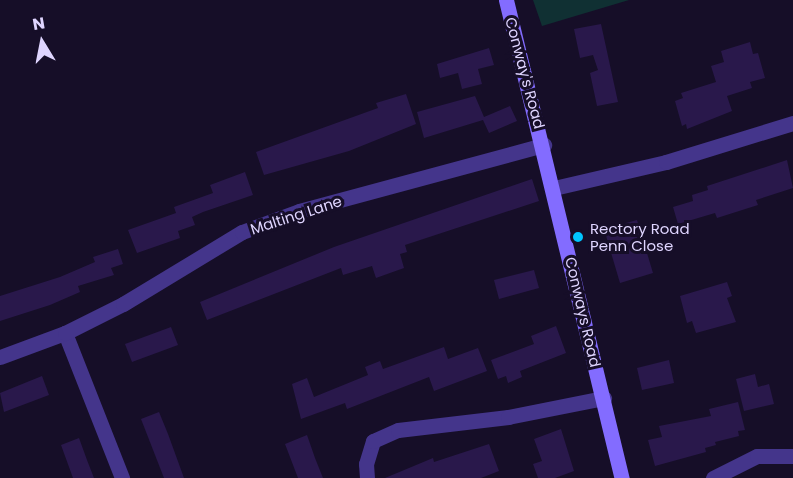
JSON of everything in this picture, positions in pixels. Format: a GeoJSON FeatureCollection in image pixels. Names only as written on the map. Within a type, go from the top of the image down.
{"type":"FeatureCollection","features":[{"type":"Feature","properties":{"kind":"main road","name":"Conway's Road"},"geometry":{"type":"LineString","coordinates":[[506,0],[544,145]]}},
{"type":"Feature","properties":{"kind":"main road","name":"Conways Road"},"geometry":{"type":"LineString","coordinates":[[544,145],[622,478]]}},
{"type":"Feature","properties":{"kind":"street"},"geometry":{"type":"LineString","coordinates":[[554,188],[666,162],[793,123]]}},
{"type":"Feature","properties":{"kind":"street","name":"Malting Lane"},"geometry":{"type":"LineString","coordinates":[[0,357],[65,333],[123,304],[242,232],[299,211],[544,145]]}},
{"type":"Feature","properties":{"kind":"street"},"geometry":{"type":"LineString","coordinates":[[65,333],[122,478]]}},
{"type":"Feature","properties":{"kind":"street"},"geometry":{"type":"LineString","coordinates":[[367,478],[366,464],[373,441],[398,430],[508,417],[604,398]]}},
{"type":"Feature","properties":{"kind":"street"},"geometry":{"type":"LineString","coordinates":[[713,478],[757,456],[793,456]]}},
{"type":"Feature","properties":{"kind":"green space"},"geometry":{"type":"Polygon","coordinates":[[[533,0],[629,0],[542,26],[533,0]]]}},
{"type":"Feature","properties":{"kind":"building"},"geometry":{"type":"Polygon","coordinates":[[[601,24],[618,102],[597,106],[590,73],[598,70],[593,55],[580,58],[574,29],[601,24]]]}},
{"type":"Feature","properties":{"kind":"building"},"geometry":{"type":"Polygon","coordinates":[[[750,42],[753,54],[758,53],[765,78],[750,82],[752,88],[727,96],[732,111],[687,129],[686,124],[682,126],[675,101],[683,98],[681,93],[716,82],[711,66],[724,62],[721,51],[750,42]]]}},
{"type":"Feature","properties":{"kind":"building"},"geometry":{"type":"Polygon","coordinates":[[[489,48],[494,65],[478,69],[482,84],[462,89],[458,73],[440,78],[437,64],[489,48]]]}},
{"type":"Feature","properties":{"kind":"building"},"geometry":{"type":"Polygon","coordinates":[[[406,94],[416,124],[349,151],[264,175],[256,152],[378,108],[376,103],[406,94]]]}},
{"type":"Feature","properties":{"kind":"building"},"geometry":{"type":"Polygon","coordinates":[[[475,96],[484,117],[510,106],[517,121],[489,133],[483,120],[424,138],[417,112],[475,96]]]}},
{"type":"Feature","properties":{"kind":"building"},"geometry":{"type":"Polygon","coordinates":[[[787,160],[793,188],[756,200],[758,205],[717,218],[715,213],[678,224],[673,207],[693,201],[692,195],[708,190],[707,186],[787,160]]]}},
{"type":"Feature","properties":{"kind":"building"},"geometry":{"type":"Polygon","coordinates":[[[245,172],[253,195],[192,217],[195,225],[178,231],[180,238],[137,253],[128,230],[176,213],[174,207],[213,193],[210,185],[245,172]]]}},
{"type":"Feature","properties":{"kind":"building"},"geometry":{"type":"Polygon","coordinates":[[[532,179],[539,201],[405,245],[407,252],[400,254],[404,268],[376,278],[372,266],[343,275],[341,268],[207,320],[200,302],[334,247],[532,179]]]}},
{"type":"Feature","properties":{"kind":"building"},"geometry":{"type":"Polygon","coordinates":[[[637,220],[653,273],[620,283],[604,229],[637,220]]]}},
{"type":"Feature","properties":{"kind":"building"},"geometry":{"type":"Polygon","coordinates":[[[118,249],[123,264],[111,268],[114,275],[78,286],[80,292],[50,305],[0,321],[0,296],[60,277],[95,262],[93,257],[118,249]]]}},
{"type":"Feature","properties":{"kind":"building"},"geometry":{"type":"Polygon","coordinates":[[[534,270],[539,288],[499,299],[494,280],[534,270]]]}},
{"type":"Feature","properties":{"kind":"building"},"geometry":{"type":"Polygon","coordinates":[[[727,282],[732,296],[727,298],[736,322],[696,333],[692,321],[687,323],[680,296],[727,282]]]}},
{"type":"Feature","properties":{"kind":"building"},"geometry":{"type":"Polygon","coordinates":[[[556,326],[566,353],[520,371],[522,377],[508,383],[506,376],[498,379],[491,360],[534,344],[531,336],[556,326]]]}},
{"type":"Feature","properties":{"kind":"building"},"geometry":{"type":"Polygon","coordinates":[[[171,327],[178,345],[132,362],[125,344],[171,327]]]}},
{"type":"Feature","properties":{"kind":"building"},"geometry":{"type":"Polygon","coordinates":[[[444,347],[448,359],[478,348],[487,371],[434,391],[429,377],[347,409],[345,403],[301,419],[292,384],[307,378],[314,397],[368,375],[365,367],[380,361],[383,369],[444,347]]]}},
{"type":"Feature","properties":{"kind":"building"},"geometry":{"type":"Polygon","coordinates":[[[669,360],[674,383],[642,390],[637,368],[669,360]]]}},
{"type":"Feature","properties":{"kind":"building"},"geometry":{"type":"Polygon","coordinates":[[[755,374],[758,387],[769,384],[774,404],[744,411],[736,379],[755,374]]]}},
{"type":"Feature","properties":{"kind":"building"},"geometry":{"type":"Polygon","coordinates":[[[42,376],[49,395],[4,412],[0,393],[42,376]]]}},
{"type":"Feature","properties":{"kind":"building"},"geometry":{"type":"Polygon","coordinates":[[[738,402],[745,430],[738,431],[739,436],[715,442],[716,445],[705,448],[706,452],[655,466],[648,440],[662,437],[659,426],[711,416],[709,409],[738,402]]]}},
{"type":"Feature","properties":{"kind":"building"},"geometry":{"type":"Polygon","coordinates":[[[159,412],[184,478],[164,478],[141,419],[159,412]]]}},
{"type":"Feature","properties":{"kind":"building"},"geometry":{"type":"Polygon","coordinates":[[[561,429],[574,471],[555,478],[538,478],[533,464],[542,461],[534,439],[561,429]]]}},
{"type":"Feature","properties":{"kind":"building"},"geometry":{"type":"Polygon","coordinates":[[[307,435],[323,478],[298,478],[285,444],[307,435]]]}},
{"type":"Feature","properties":{"kind":"building"},"geometry":{"type":"Polygon","coordinates":[[[79,438],[94,478],[73,478],[61,445],[79,438]]]}},
{"type":"Feature","properties":{"kind":"building"},"geometry":{"type":"Polygon","coordinates":[[[489,444],[499,471],[481,478],[385,478],[433,458],[434,462],[489,444]]]}},
{"type":"Feature","properties":{"kind":"place","name":"Rectory Road Penn Close"},"geometry":{"type":"Point","coordinates":[578,237]}}]}
